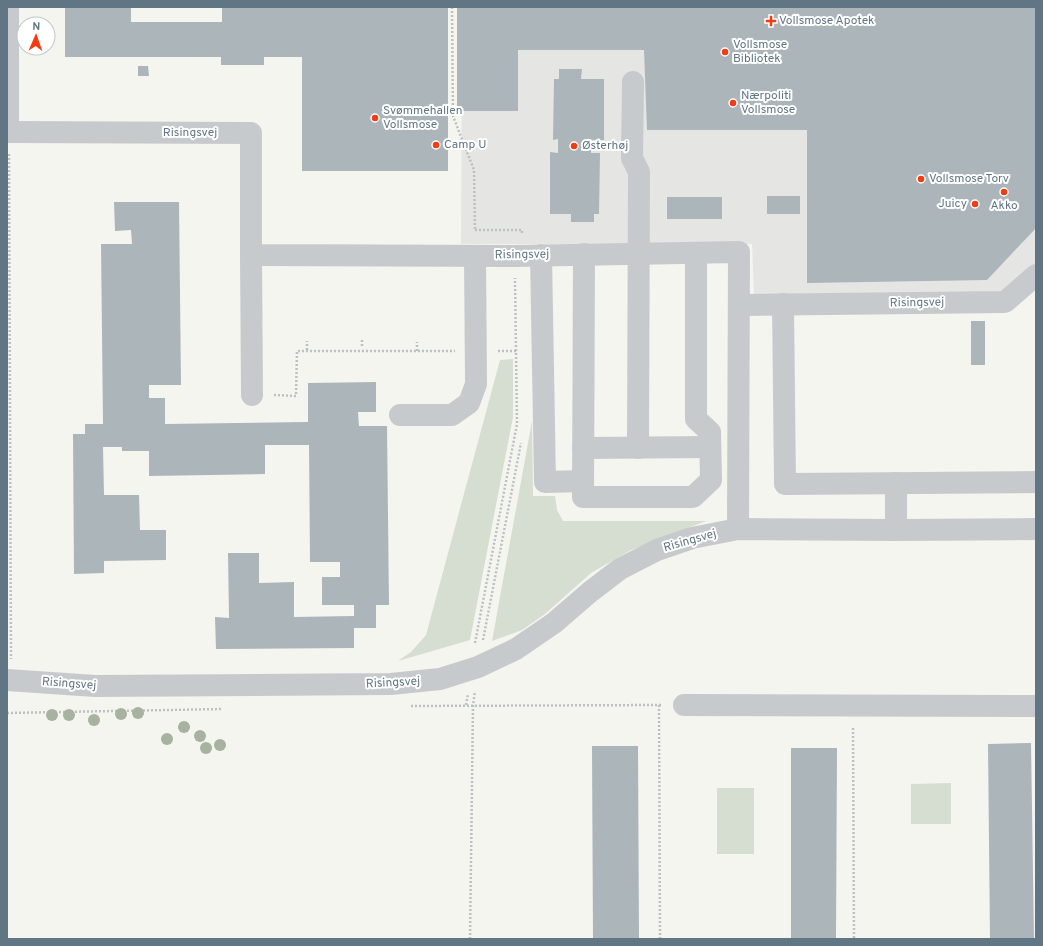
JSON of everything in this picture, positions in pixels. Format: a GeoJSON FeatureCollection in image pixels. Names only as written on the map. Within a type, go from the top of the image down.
{"type":"FeatureCollection","features":[{"type":"Feature","properties":{"kind":"street"},"geometry":{"type":"LineString","coordinates":[[8,7],[8,132]]}},
{"type":"Feature","properties":{"kind":"street"},"geometry":{"type":"LineString","coordinates":[[633,82],[632,158],[639,172],[640,253],[638,448]]}},
{"type":"Feature","properties":{"kind":"street","name":"Risingsvej"},"geometry":{"type":"LineString","coordinates":[[8,132],[251,133],[252,395]]}},
{"type":"Feature","properties":{"kind":"street","name":"Risingsvej"},"geometry":{"type":"LineString","coordinates":[[251,256],[515,256],[739,252],[738,529]]}},
{"type":"Feature","properties":{"kind":"street"},"geometry":{"type":"LineString","coordinates":[[584,254],[583,497],[693,497],[711,480],[710,432],[696,420],[696,253]]}},
{"type":"Feature","properties":{"kind":"street"},"geometry":{"type":"LineString","coordinates":[[542,255],[545,482],[583,481]]}},
{"type":"Feature","properties":{"kind":"street"},"geometry":{"type":"LineString","coordinates":[[400,415],[452,415],[469,403],[476,384],[475,256]]}},
{"type":"Feature","properties":{"kind":"street","name":"Risingsvej"},"geometry":{"type":"LineString","coordinates":[[739,305],[1005,302],[1036,275]]}},
{"type":"Feature","properties":{"kind":"street"},"geometry":{"type":"LineString","coordinates":[[783,304],[785,484],[1036,482]]}},
{"type":"Feature","properties":{"kind":"street"},"geometry":{"type":"LineString","coordinates":[[583,448],[710,447]]}},
{"type":"Feature","properties":{"kind":"street"},"geometry":{"type":"LineString","coordinates":[[896,483],[896,530]]}},
{"type":"Feature","properties":{"kind":"street","name":"Risingsvej"},"geometry":{"type":"LineString","coordinates":[[9,680],[96,686],[391,684],[475,675],[554,623],[620,569],[657,550],[692,538],[738,529],[1036,529]]}},
{"type":"Feature","properties":{"kind":"street"},"geometry":{"type":"LineString","coordinates":[[684,705],[1036,706]]}},
{"type":"Feature","properties":{"kind":"path"},"geometry":{"type":"LineString","coordinates":[[452,7],[453,116],[474,170],[475,256]]}},
{"type":"Feature","properties":{"kind":"path"},"geometry":{"type":"LineString","coordinates":[[8,132],[9,680]]}},
{"type":"Feature","properties":{"kind":"path"},"geometry":{"type":"LineString","coordinates":[[470,939],[473,705],[475,675],[517,424],[514,230]]}},
{"type":"Feature","properties":{"kind":"path"},"geometry":{"type":"LineString","coordinates":[[362,340],[362,346]]}},
{"type":"Feature","properties":{"kind":"path"},"geometry":{"type":"LineString","coordinates":[[307,341],[307,350]]}},
{"type":"Feature","properties":{"kind":"path"},"geometry":{"type":"LineString","coordinates":[[417,342],[417,351]]}},
{"type":"Feature","properties":{"kind":"path"},"geometry":{"type":"LineString","coordinates":[[252,395],[296,396],[297,350],[520,351]]}},
{"type":"Feature","properties":{"kind":"path"},"geometry":{"type":"LineString","coordinates":[[466,705],[475,675],[522,439]]}},
{"type":"Feature","properties":{"kind":"path"},"geometry":{"type":"LineString","coordinates":[[473,705],[684,705]]}},
{"type":"Feature","properties":{"kind":"path"},"geometry":{"type":"LineString","coordinates":[[659,705],[660,939]]}},
{"type":"Feature","properties":{"kind":"path"},"geometry":{"type":"LineString","coordinates":[[853,705],[854,939]]}},
{"type":"Feature","properties":{"kind":"shaded area"},"geometry":{"type":"Polygon","coordinates":[[[462,7],[1036,7],[1036,263],[1001,293],[754,297],[752,244],[461,244],[462,7]]]}},
{"type":"Feature","properties":{"kind":"shaded area"},"geometry":{"type":"Polygon","coordinates":[[[513,359],[513,417],[470,640],[398,661],[411,652],[426,635],[500,360],[513,359]]]}},
{"type":"Feature","properties":{"kind":"shaded area"},"geometry":{"type":"Polygon","coordinates":[[[532,421],[533,496],[555,496],[557,510],[563,521],[706,521],[631,550],[591,573],[545,614],[522,630],[492,641],[532,421]]]}},
{"type":"Feature","properties":{"kind":"shaded area"},"geometry":{"type":"Polygon","coordinates":[[[951,783],[951,824],[911,824],[911,784],[951,783]]]}},
{"type":"Feature","properties":{"kind":"shaded area"},"geometry":{"type":"Polygon","coordinates":[[[717,788],[754,788],[754,854],[717,854],[717,788]]]}},
{"type":"Feature","properties":{"kind":"building","name":"Svømmehallen Vollsmose"},"geometry":{"type":"Polygon","coordinates":[[[65,7],[131,7],[131,22],[222,22],[222,7],[448,7],[448,171],[302,171],[302,57],[264,57],[264,65],[221,65],[221,57],[65,57],[65,7]]]}},
{"type":"Feature","properties":{"kind":"building","name":"Vollsmose Torv"},"geometry":{"type":"Polygon","coordinates":[[[457,7],[1036,7],[1036,228],[987,280],[807,283],[807,130],[647,130],[644,50],[518,50],[518,111],[457,111],[457,7]]]}},
{"type":"Feature","properties":{"kind":"building"},"geometry":{"type":"Polygon","coordinates":[[[138,66],[148,66],[149,76],[138,76],[138,66]]]}},
{"type":"Feature","properties":{"kind":"building","name":"Østerhøj"},"geometry":{"type":"Polygon","coordinates":[[[559,69],[582,69],[581,79],[604,79],[604,140],[591,140],[591,153],[600,153],[599,214],[594,214],[594,222],[571,222],[571,214],[550,214],[550,152],[558,153],[558,139],[553,140],[554,79],[559,79],[559,69]]]}},
{"type":"Feature","properties":{"kind":"building"},"geometry":{"type":"Polygon","coordinates":[[[767,196],[800,196],[800,214],[767,214],[767,196]]]}},
{"type":"Feature","properties":{"kind":"building"},"geometry":{"type":"Polygon","coordinates":[[[667,197],[722,197],[722,219],[667,219],[667,197]]]}},
{"type":"Feature","properties":{"kind":"building"},"geometry":{"type":"Polygon","coordinates":[[[114,202],[179,202],[181,385],[149,385],[149,398],[165,398],[165,424],[308,422],[308,383],[376,382],[376,412],[358,412],[359,426],[387,426],[389,605],[376,605],[376,628],[354,628],[354,648],[216,649],[215,617],[229,618],[228,553],[259,553],[259,583],[294,582],[294,617],[354,616],[354,605],[322,605],[322,577],[340,577],[340,562],[310,562],[309,445],[265,445],[265,474],[149,476],[149,451],[122,451],[122,447],[103,447],[104,495],[139,495],[140,530],[166,530],[166,560],[104,561],[104,573],[74,574],[73,434],[85,434],[85,424],[103,424],[101,244],[132,244],[131,230],[115,231],[114,202]]]}},
{"type":"Feature","properties":{"kind":"building"},"geometry":{"type":"Polygon","coordinates":[[[971,321],[985,321],[985,365],[971,365],[971,321]]]}},
{"type":"Feature","properties":{"kind":"building"},"geometry":{"type":"Polygon","coordinates":[[[1031,743],[1034,939],[990,939],[988,744],[1031,743]]]}},
{"type":"Feature","properties":{"kind":"building"},"geometry":{"type":"Polygon","coordinates":[[[592,746],[638,746],[639,939],[593,939],[592,746]]]}},
{"type":"Feature","properties":{"kind":"building"},"geometry":{"type":"Polygon","coordinates":[[[791,748],[837,748],[836,939],[791,939],[791,748]]]}},
{"type":"Feature","properties":{"kind":"place","name":"Vollsmose Apotek"},"geometry":{"type":"Point","coordinates":[771,21]}},
{"type":"Feature","properties":{"kind":"place","name":"Vollsmose Bibliotek"},"geometry":{"type":"Point","coordinates":[725,52]}},
{"type":"Feature","properties":{"kind":"place","name":"Nærpoliti Vollsmose"},"geometry":{"type":"Point","coordinates":[733,103]}},
{"type":"Feature","properties":{"kind":"place","name":"Svømmehallen Vollsmose"},"geometry":{"type":"Point","coordinates":[375,118]}},
{"type":"Feature","properties":{"kind":"place","name":"Camp U"},"geometry":{"type":"Point","coordinates":[436,145]}},
{"type":"Feature","properties":{"kind":"place","name":"Østerhøj"},"geometry":{"type":"Point","coordinates":[574,146]}},
{"type":"Feature","properties":{"kind":"place","name":"Vollsmose Torv"},"geometry":{"type":"Point","coordinates":[921,179]}},
{"type":"Feature","properties":{"kind":"place","name":"Akko"},"geometry":{"type":"Point","coordinates":[1004,192]}},
{"type":"Feature","properties":{"kind":"place","name":"Juicy"},"geometry":{"type":"Point","coordinates":[975,204]}}]}
